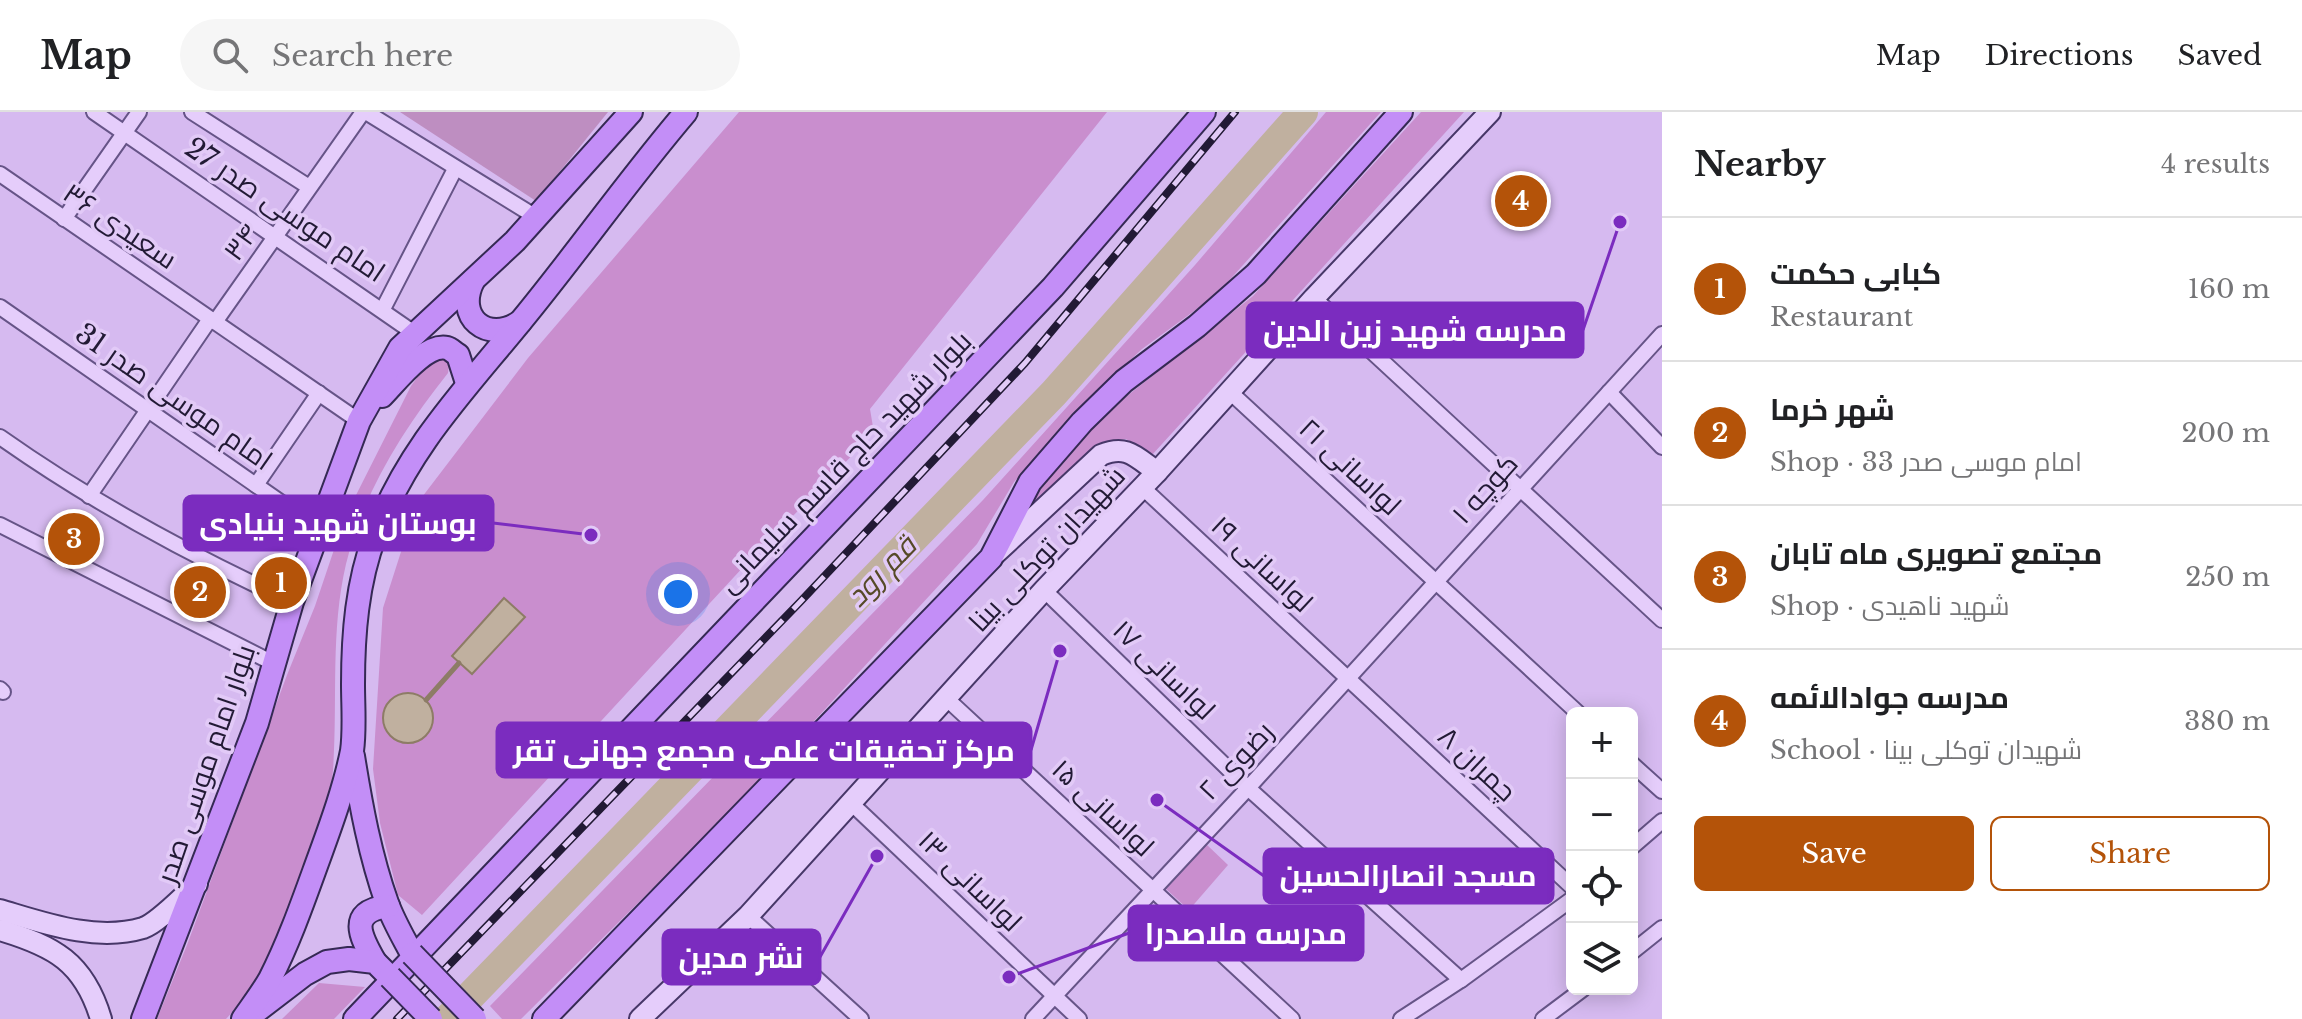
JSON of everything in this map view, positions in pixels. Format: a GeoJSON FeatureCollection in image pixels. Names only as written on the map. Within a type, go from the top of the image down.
{"type":"FeatureCollection","features":[{"type":"Feature","properties":{"kind":"main road","name":"بلوار امام موسی صدر"},"geometry":{"type":"LineString","coordinates":[[143,1019],[257,723],[292,602],[359,421],[400,348],[515,241],[631,112]]}},
{"type":"Feature","properties":{"kind":"main road"},"geometry":{"type":"LineString","coordinates":[[475,1019],[412,954],[388,906],[366,828],[352,749],[353,649],[359,588],[375,535],[418,448],[467,383],[521,321],[626,183],[686,112]]}},
{"type":"Feature","properties":{"kind":"main road","name":"بلوار شهید حاج قاسم سلیمانی"},"geometry":{"type":"LineString","coordinates":[[355,1019],[1053,287],[1204,112]]}},
{"type":"Feature","properties":{"kind":"main road"},"geometry":{"type":"LineString","coordinates":[[991,558],[1030,482],[1082,422],[1124,381],[1197,326],[1256,274],[1401,112]]}},
{"type":"Feature","properties":{"kind":"main road","name":"شهیدان توکلی بینا"},"geometry":{"type":"LineString","coordinates":[[640,1019],[748,916],[1044,590],[1150,480],[1314,298],[1490,112]]}},
{"type":"Feature","properties":{"kind":"main road"},"geometry":{"type":"LineString","coordinates":[[473,280],[467,292],[467,306],[473,318],[483,327],[496,331],[509,329],[521,321]]}},
{"type":"Feature","properties":{"kind":"main road"},"geometry":{"type":"LineString","coordinates":[[359,421],[417,360],[433,349],[447,348],[458,355],[467,383]]}},
{"type":"Feature","properties":{"kind":"main road"},"geometry":{"type":"LineString","coordinates":[[544,1019],[991,558],[1101,455],[1115,449],[1131,452],[1150,480]]}},
{"type":"Feature","properties":{"kind":"main road"},"geometry":{"type":"LineString","coordinates":[[245,1019],[269,979],[300,910],[332,823],[352,749]]}},
{"type":"Feature","properties":{"kind":"main road"},"geometry":{"type":"LineString","coordinates":[[0,910],[55,926],[104,933],[145,927],[197,884]]}},
{"type":"Feature","properties":{"kind":"main road"},"geometry":{"type":"LineString","coordinates":[[388,906],[374,908],[364,915],[359,926],[361,938],[382,969],[431,1019]]}},
{"type":"Feature","properties":{"kind":"main road"},"geometry":{"type":"LineString","coordinates":[[0,930],[43,945],[76,967],[91,991],[101,1019]]}},
{"type":"Feature","properties":{"kind":"main road"},"geometry":{"type":"LineString","coordinates":[[245,1019],[305,974],[327,962],[349,959],[382,969]]}},
{"type":"Feature","properties":{"kind":"street","name":"امام موسی صدر 27"},"geometry":{"type":"LineString","coordinates":[[94,112],[414,333]]}},
{"type":"Feature","properties":{"kind":"street"},"geometry":{"type":"LineString","coordinates":[[64,219],[139,112]]}},
{"type":"Feature","properties":{"kind":"street"},"geometry":{"type":"LineString","coordinates":[[192,112],[309,187]]}},
{"type":"Feature","properties":{"kind":"street"},"geometry":{"type":"LineString","coordinates":[[364,112],[536,217]]}},
{"type":"Feature","properties":{"kind":"street","name":"۳۴"},"geometry":{"type":"LineString","coordinates":[[89,496],[212,320],[277,236],[364,112]]}},
{"type":"Feature","properties":{"kind":"street"},"geometry":{"type":"LineString","coordinates":[[383,309],[455,169]]}},
{"type":"Feature","properties":{"kind":"street","name":"سعیدی ۳۶"},"geometry":{"type":"LineString","coordinates":[[0,174],[359,421]]}},
{"type":"Feature","properties":{"kind":"street"},"geometry":{"type":"LineString","coordinates":[[1314,298],[1662,620]]}},
{"type":"Feature","properties":{"kind":"street","name":"امام موسی صدر 31"},"geometry":{"type":"LineString","coordinates":[[0,307],[319,529]]}},
{"type":"Feature","properties":{"kind":"street","name":"کوچه ۱"},"geometry":{"type":"LineString","coordinates":[[1346,679],[1662,334]]}},
{"type":"Feature","properties":{"kind":"street","name":"لواسانی ۲۱"},"geometry":{"type":"LineString","coordinates":[[1229,391],[1571,707]]}},
{"type":"Feature","properties":{"kind":"street"},"geometry":{"type":"LineString","coordinates":[[1609,392],[1662,447]]}},
{"type":"Feature","properties":{"kind":"street"},"geometry":{"type":"LineString","coordinates":[[256,485],[319,393]]}},
{"type":"Feature","properties":{"kind":"street"},"geometry":{"type":"LineString","coordinates":[[0,457],[4,441],[89,496],[207,562],[292,602]]}},
{"type":"Feature","properties":{"kind":"street","name":"لواسانی ۱۹"},"geometry":{"type":"LineString","coordinates":[[1150,480],[1346,679]]}},
{"type":"Feature","properties":{"kind":"street"},"geometry":{"type":"LineString","coordinates":[[0,525],[273,663]]}},
{"type":"Feature","properties":{"kind":"street","name":"لواسانی ۱۷"},"geometry":{"type":"LineString","coordinates":[[1044,590],[1248,788],[1461,980]]}},
{"type":"Feature","properties":{"kind":"street","name":"رضوی ۲"},"geometry":{"type":"LineString","coordinates":[[1033,1019],[1346,679]]}},
{"type":"Feature","properties":{"kind":"street","name":"چمران ۸"},"geometry":{"type":"LineString","coordinates":[[1346,679],[1566,881]]}},
{"type":"Feature","properties":{"kind":"street","name":"لواسانی ۱۵"},"geometry":{"type":"LineString","coordinates":[[947,699],[1292,1019]]}},
{"type":"Feature","properties":{"kind":"street"},"geometry":{"type":"LineString","coordinates":[[1638,769],[1662,791]]}},
{"type":"Feature","properties":{"kind":"street","name":"لواسانی ۱۳"},"geometry":{"type":"LineString","coordinates":[[851,803],[1079,1019]]}},
{"type":"Feature","properties":{"kind":"street"},"geometry":{"type":"LineString","coordinates":[[1638,842],[1662,821]]}},
{"type":"Feature","properties":{"kind":"street"},"geometry":{"type":"LineString","coordinates":[[1401,1019],[1461,980],[1566,903]]}},
{"type":"Feature","properties":{"kind":"street"},"geometry":{"type":"LineString","coordinates":[[748,916],[861,1019]]}},
{"type":"Feature","properties":{"kind":"street"},"geometry":{"type":"LineString","coordinates":[[1638,946],[1662,928]]}},
{"type":"Feature","properties":{"kind":"street"},"geometry":{"type":"LineString","coordinates":[[1543,1019],[1575,995]]}},
{"type":"Feature","properties":{"kind":"shaded area"},"geometry":{"type":"Polygon","coordinates":[[[400,112],[608,112],[536,201],[400,112]]]}},
{"type":"Feature","properties":{"kind":"shaded area"},"geometry":{"type":"Polygon","coordinates":[[[739,112],[1107,112],[870,409],[874,433],[746,564],[422,915],[398,895],[380,823],[373,769],[383,608],[416,505],[528,358],[739,112]]]}},
{"type":"Feature","properties":{"kind":"shaded area"},"geometry":{"type":"Polygon","coordinates":[[[1326,112],[1381,112],[1216,295],[1142,349],[1087,401],[1014,482],[977,544],[734,808],[521,1019],[502,1019],[490,1006],[983,500],[1195,265],[1326,112]]]}},
{"type":"Feature","properties":{"kind":"shaded area"},"geometry":{"type":"Polygon","coordinates":[[[1421,112],[1464,112],[1152,455],[1126,439],[1101,444],[1028,506],[1028,501],[1074,438],[1253,296],[1421,112]]]}},
{"type":"Feature","properties":{"kind":"shaded area"},"geometry":{"type":"Polygon","coordinates":[[[444,358],[449,364],[448,373],[386,463],[363,512],[346,564],[338,616],[330,791],[276,940],[254,982],[226,1019],[157,1019],[315,606],[345,517],[411,386],[431,359],[444,358]]]}},
{"type":"Feature","properties":{"kind":"shaded area"},"geometry":{"type":"Polygon","coordinates":[[[504,598],[525,617],[472,674],[452,656],[504,598]]]}},
{"type":"Feature","properties":{"kind":"shaded area"},"geometry":{"type":"Polygon","coordinates":[[[408,693],[426,700],[433,718],[426,736],[408,743],[390,736],[383,718],[390,700],[408,693]]]}},
{"type":"Feature","properties":{"kind":"shaded area"},"geometry":{"type":"Polygon","coordinates":[[[1206,844],[1228,865],[1189,910],[1165,888],[1206,844]]]}},
{"type":"Feature","properties":{"kind":"shaded area"},"geometry":{"type":"Polygon","coordinates":[[[319,983],[365,987],[334,1019],[282,1019],[319,983]]]}},
{"type":"Feature","properties":{"kind":"waterway","name":"قم رود"},"geometry":{"type":"LineString","coordinates":[[448,1019],[1054,393],[1303,112]]}},
{"type":"Feature","properties":{"kind":"waterway"},"geometry":{"type":"LineString","coordinates":[[426,700],[459,663]]}},
{"type":"Feature","properties":{"kind":"railway"},"geometry":{"type":"LineString","coordinates":[[397,1019],[801,601],[1025,363],[1235,112]]}},
{"type":"Feature","properties":{"kind":"place","name":"مدرسه جوادالائمه"},"geometry":{"type":"Point","coordinates":[1521,201]}},
{"type":"Feature","properties":{"kind":"place","name":"مدرسه شهید زین الدین"},"geometry":{"type":"Point","coordinates":[1620,222]}},
{"type":"Feature","properties":{"kind":"place","name":"بوستان شهید بنیادی"},"geometry":{"type":"Point","coordinates":[591,535]}},
{"type":"Feature","properties":{"kind":"place","name":"مجتمع تصویری ماه تابان"},"geometry":{"type":"Point","coordinates":[74,539]}},
{"type":"Feature","properties":{"kind":"place","name":"کبابی حکمت"},"geometry":{"type":"Point","coordinates":[281,583]}},
{"type":"Feature","properties":{"kind":"place","name":"شهر خرما"},"geometry":{"type":"Point","coordinates":[200,592]}},
{"type":"Feature","properties":{"kind":"place","name":"مرکز تحقیقات علمی مجمع جهانی تقر"},"geometry":{"type":"Point","coordinates":[1060,651]}},
{"type":"Feature","properties":{"kind":"place","name":"مسجد انصارالحسین"},"geometry":{"type":"Point","coordinates":[1157,800]}},
{"type":"Feature","properties":{"kind":"place","name":"نشر مدین"},"geometry":{"type":"Point","coordinates":[877,856]}},
{"type":"Feature","properties":{"kind":"place","name":"مدرسه ملاصدرا"},"geometry":{"type":"Point","coordinates":[1009,977]}}]}
